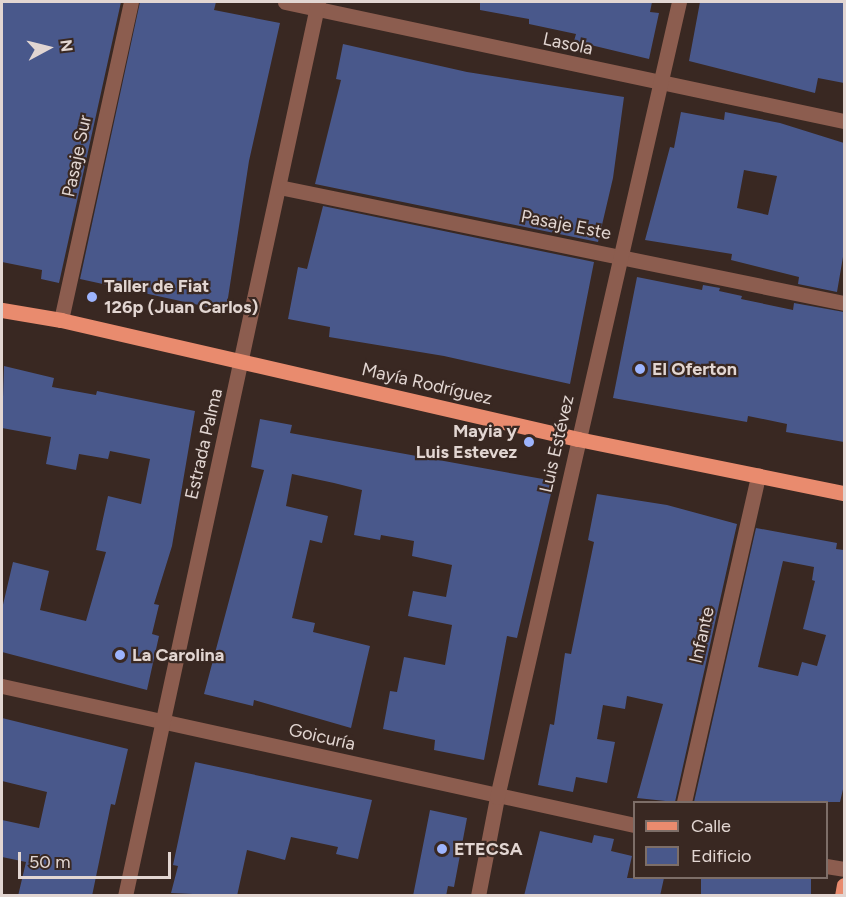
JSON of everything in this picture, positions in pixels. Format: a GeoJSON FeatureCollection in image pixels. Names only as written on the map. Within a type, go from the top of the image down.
{"type":"FeatureCollection","features":[{"type":"Feature","properties":{"kind":"main road","name":"Mayía Rodríguez"},"geometry":{"type":"LineString","coordinates":[[2,310],[61,320],[579,439],[844,493]]}},
{"type":"Feature","properties":{"kind":"main road"},"geometry":{"type":"LineString","coordinates":[[842,896],[844,885]]}},
{"type":"Feature","properties":{"kind":"street","name":"Pasaje Sur"},"geometry":{"type":"LineString","coordinates":[[61,320],[131,2]]}},
{"type":"Feature","properties":{"kind":"street","name":"Lasola"},"geometry":{"type":"LineString","coordinates":[[285,2],[317,6],[844,121]]}},
{"type":"Feature","properties":{"kind":"street","name":"Luis Estévez"},"geometry":{"type":"LineString","coordinates":[[478,896],[497,797],[658,82],[679,2]]}},
{"type":"Feature","properties":{"kind":"street","name":"Estrada Palma"},"geometry":{"type":"LineString","coordinates":[[125,896],[160,720],[243,362],[317,6]]}},
{"type":"Feature","properties":{"kind":"street","name":"Pasaje Este"},"geometry":{"type":"LineString","coordinates":[[279,187],[844,303]]}},
{"type":"Feature","properties":{"kind":"street","name":"Infante"},"geometry":{"type":"LineString","coordinates":[[684,801],[758,476]]}},
{"type":"Feature","properties":{"kind":"street","name":"Goicuría"},"geometry":{"type":"LineString","coordinates":[[2,686],[497,797],[633,825]]}},
{"type":"Feature","properties":{"kind":"street"},"geometry":{"type":"LineString","coordinates":[[828,866],[844,869]]}},
{"type":"Feature","properties":{"kind":"building"},"geometry":{"type":"Polygon","coordinates":[[[2,2],[121,2],[59,283],[41,279],[42,270],[2,262],[2,2]]]}},
{"type":"Feature","properties":{"kind":"building"},"geometry":{"type":"Polygon","coordinates":[[[140,2],[216,2],[214,10],[280,23],[249,161],[226,311],[80,279],[140,2]]]}},
{"type":"Feature","properties":{"kind":"building"},"geometry":{"type":"Polygon","coordinates":[[[480,2],[652,2],[650,12],[659,13],[649,59],[574,41],[576,34],[529,24],[529,19],[480,10],[480,2]]]}},
{"type":"Feature","properties":{"kind":"building"},"geometry":{"type":"Polygon","coordinates":[[[700,2],[844,2],[844,83],[818,78],[815,93],[689,61],[700,2]]]}},
{"type":"Feature","properties":{"kind":"building"},"geometry":{"type":"Polygon","coordinates":[[[343,44],[467,72],[624,97],[613,178],[598,242],[315,184],[341,80],[336,79],[343,44]]]}},
{"type":"Feature","properties":{"kind":"building"},"geometry":{"type":"Polygon","coordinates":[[[681,112],[724,120],[725,112],[780,123],[844,143],[844,251],[837,292],[798,284],[799,277],[731,260],[732,254],[645,240],[670,147],[674,148],[681,112]],[[744,170],[737,208],[768,215],[777,176],[744,170]]]}},
{"type":"Feature","properties":{"kind":"building"},"geometry":{"type":"Polygon","coordinates":[[[323,206],[594,262],[570,384],[444,356],[329,337],[330,327],[288,319],[298,267],[307,269],[323,206]]]}},
{"type":"Feature","properties":{"kind":"building"},"geometry":{"type":"Polygon","coordinates":[[[637,277],[702,290],[703,285],[720,288],[719,291],[742,296],[741,299],[793,310],[794,303],[844,312],[844,442],[786,432],[787,424],[748,416],[747,422],[613,398],[637,277]]]}},
{"type":"Feature","properties":{"kind":"building"},"geometry":{"type":"Polygon","coordinates":[[[4,366],[54,378],[52,387],[96,395],[97,391],[195,411],[172,546],[154,604],[159,605],[152,634],[159,636],[147,690],[2,652],[2,609],[13,562],[49,571],[40,610],[86,621],[106,552],[96,550],[108,496],[141,504],[150,459],[110,451],[108,459],[79,454],[76,470],[46,464],[51,437],[2,428],[4,366]]]}},
{"type":"Feature","properties":{"kind":"building"},"geometry":{"type":"Polygon","coordinates":[[[260,419],[292,425],[290,433],[554,481],[517,638],[507,636],[484,760],[434,750],[435,740],[383,729],[390,691],[397,692],[404,657],[445,665],[452,625],[408,616],[413,591],[446,597],[452,565],[412,556],[414,541],[381,535],[380,540],[354,535],[362,490],[334,483],[292,474],[286,506],[328,516],[322,543],[310,540],[292,618],[315,623],[313,632],[370,646],[351,728],[254,700],[253,706],[204,694],[264,470],[251,467],[260,419]]]}},
{"type":"Feature","properties":{"kind":"building"},"geometry":{"type":"Polygon","coordinates":[[[597,494],[667,505],[737,524],[675,801],[637,798],[663,704],[627,696],[625,709],[603,705],[597,739],[615,742],[607,783],[576,777],[573,792],[538,785],[550,724],[554,725],[565,653],[571,654],[594,542],[588,540],[597,494]]]}},
{"type":"Feature","properties":{"kind":"building"},"geometry":{"type":"Polygon","coordinates":[[[756,528],[837,543],[836,549],[844,550],[844,785],[840,802],[694,801],[756,528]],[[783,561],[758,667],[798,676],[802,662],[817,666],[826,635],[803,629],[815,581],[812,580],[814,567],[783,561]]]}},
{"type":"Feature","properties":{"kind":"building"},"geometry":{"type":"Polygon","coordinates":[[[2,718],[128,749],[115,805],[111,804],[92,896],[18,896],[26,862],[2,857],[2,820],[39,828],[47,792],[2,781],[2,718]]]}},
{"type":"Feature","properties":{"kind":"building"},"geometry":{"type":"Polygon","coordinates":[[[195,762],[372,800],[358,859],[336,854],[338,847],[291,837],[285,860],[247,850],[237,896],[171,893],[178,866],[173,865],[195,762]]]}},
{"type":"Feature","properties":{"kind":"building","name":"ETECSA"},"geometry":{"type":"Polygon","coordinates":[[[430,810],[467,818],[454,887],[448,886],[446,896],[413,896],[430,810]]]}},
{"type":"Feature","properties":{"kind":"building"},"geometry":{"type":"Polygon","coordinates":[[[540,831],[592,843],[594,835],[614,839],[611,851],[632,856],[627,878],[664,879],[660,896],[524,896],[540,831]]]}},
{"type":"Feature","properties":{"kind":"building"},"geometry":{"type":"Polygon","coordinates":[[[701,879],[811,879],[811,896],[701,896],[701,879]]]}},
{"type":"Feature","properties":{"kind":"place","name":"Taller de Fiat 126p (Juan Carlos)"},"geometry":{"type":"Point","coordinates":[92,297]}},
{"type":"Feature","properties":{"kind":"place","name":"El Oferton"},"geometry":{"type":"Point","coordinates":[640,369]}},
{"type":"Feature","properties":{"kind":"place","name":"Mayia y Luis Estevez"},"geometry":{"type":"Point","coordinates":[529,442]}},
{"type":"Feature","properties":{"kind":"place","name":"La Carolina"},"geometry":{"type":"Point","coordinates":[120,655]}},
{"type":"Feature","properties":{"kind":"place","name":"ETECSA"},"geometry":{"type":"Point","coordinates":[442,849]}}]}
